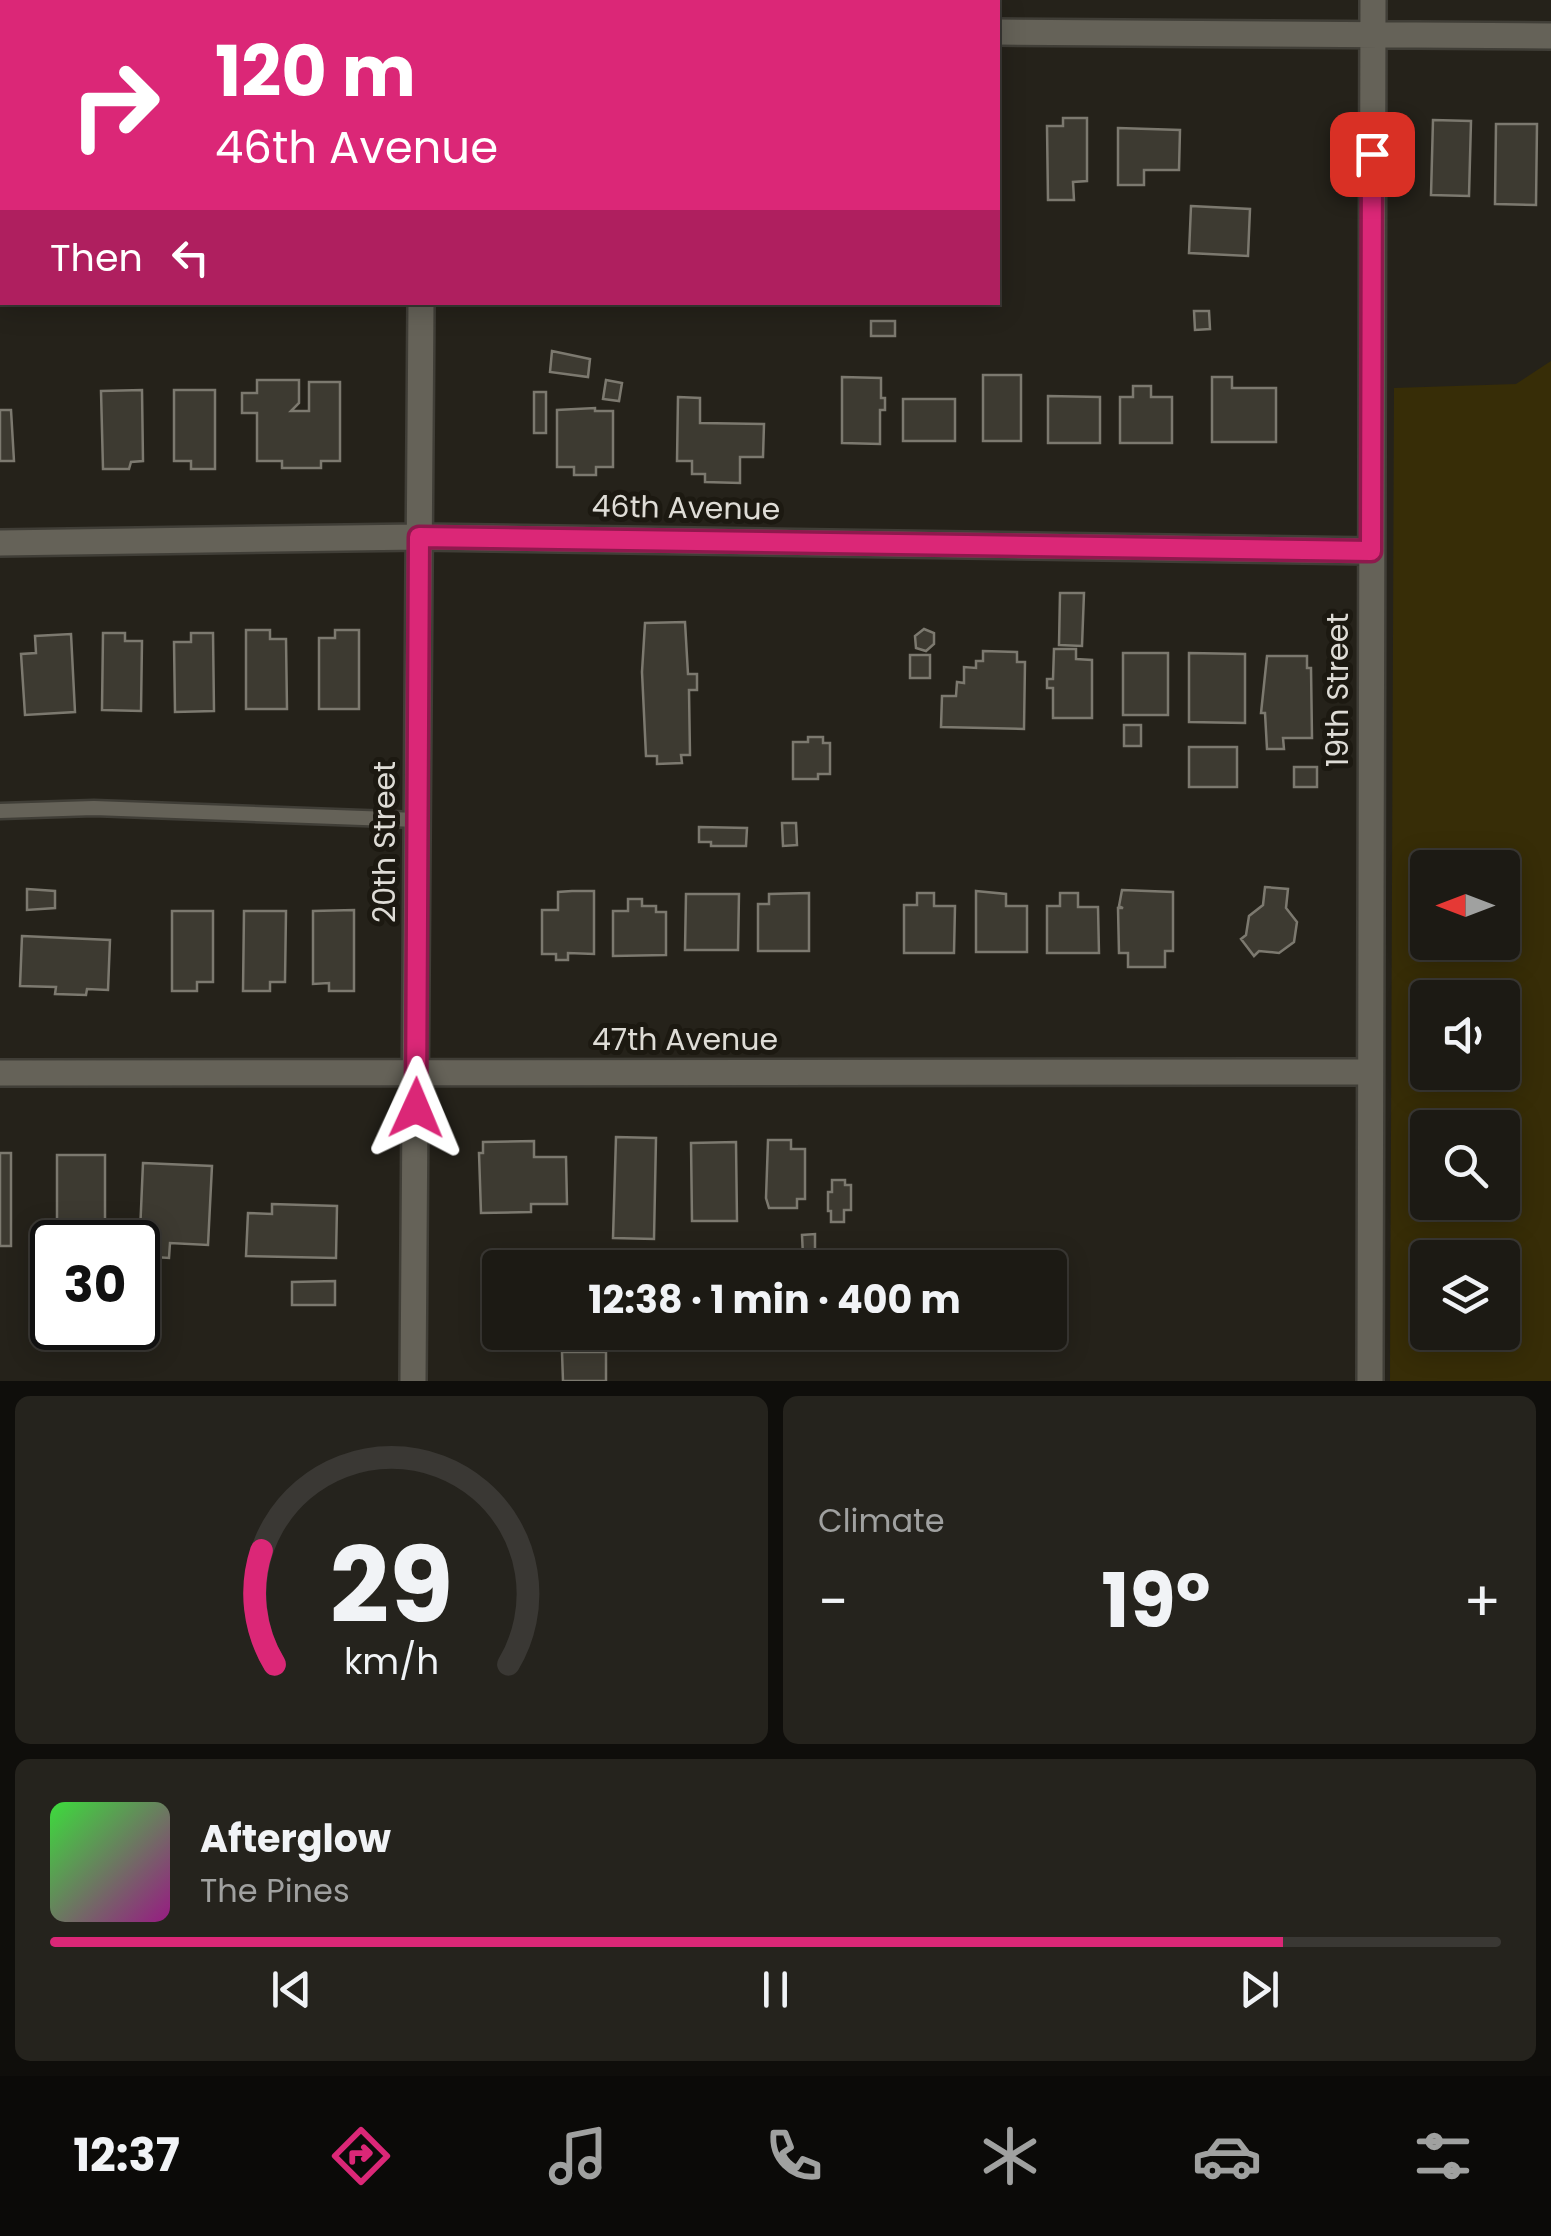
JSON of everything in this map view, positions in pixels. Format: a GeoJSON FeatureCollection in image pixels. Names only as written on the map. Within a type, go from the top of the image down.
{"type":"FeatureCollection","features":[{"type":"Feature","properties":{"kind":"street","name":"19th Street"},"geometry":{"type":"LineString","coordinates":[[1370,1381],[1373,0]]}},
{"type":"Feature","properties":{"kind":"street"},"geometry":{"type":"LineString","coordinates":[[1000,32],[1551,36]]}},
{"type":"Feature","properties":{"kind":"street","name":"20th Street"},"geometry":{"type":"LineString","coordinates":[[414,1381],[420,305]]}},
{"type":"Feature","properties":{"kind":"street","name":"46th Avenue"},"geometry":{"type":"LineString","coordinates":[[0,543],[419,537],[1371,551]]}},
{"type":"Feature","properties":{"kind":"street","name":"47th Avenue"},"geometry":{"type":"LineString","coordinates":[[0,1073],[1370,1072]]}},
{"type":"Feature","properties":{"kind":"lane"},"geometry":{"type":"LineString","coordinates":[[0,811],[94,808],[418,820]]}},
{"type":"Feature","properties":{"kind":"shaded area"},"geometry":{"type":"Polygon","coordinates":[[[1551,361],[1551,1381],[1390,1381],[1394,388],[1516,384],[1551,361]]]}},
{"type":"Feature","properties":{"kind":"building"},"geometry":{"type":"Polygon","coordinates":[[[1063,118],[1087,118],[1087,181],[1073,182],[1074,200],[1048,200],[1047,126],[1063,126],[1063,118]]]}},
{"type":"Feature","properties":{"kind":"building"},"geometry":{"type":"Polygon","coordinates":[[[1433,120],[1471,121],[1469,196],[1431,195],[1433,120]]]}},
{"type":"Feature","properties":{"kind":"building"},"geometry":{"type":"Polygon","coordinates":[[[1496,124],[1537,124],[1536,205],[1495,204],[1496,124]]]}},
{"type":"Feature","properties":{"kind":"building"},"geometry":{"type":"Polygon","coordinates":[[[1118,128],[1180,130],[1179,170],[1144,170],[1144,185],[1118,185],[1118,128]]]}},
{"type":"Feature","properties":{"kind":"building"},"geometry":{"type":"Polygon","coordinates":[[[1191,206],[1250,209],[1248,256],[1189,253],[1191,206]]]}},
{"type":"Feature","properties":{"kind":"building"},"geometry":{"type":"Polygon","coordinates":[[[1194,311],[1209,311],[1210,329],[1195,330],[1194,311]]]}},
{"type":"Feature","properties":{"kind":"building"},"geometry":{"type":"Polygon","coordinates":[[[871,321],[895,321],[895,336],[871,336],[871,321]]]}},
{"type":"Feature","properties":{"kind":"building"},"geometry":{"type":"Polygon","coordinates":[[[552,351],[590,359],[588,377],[550,372],[552,351]]]}},
{"type":"Feature","properties":{"kind":"building"},"geometry":{"type":"Polygon","coordinates":[[[983,375],[1021,375],[1021,441],[983,441],[983,375]]]}},
{"type":"Feature","properties":{"kind":"building"},"geometry":{"type":"Polygon","coordinates":[[[842,377],[881,378],[885,410],[880,410],[880,444],[842,443],[842,377]]]}},
{"type":"Feature","properties":{"kind":"building"},"geometry":{"type":"Polygon","coordinates":[[[1212,377],[1232,377],[1232,388],[1276,388],[1276,442],[1212,442],[1212,377]]]}},
{"type":"Feature","properties":{"kind":"building"},"geometry":{"type":"Polygon","coordinates":[[[257,380],[299,380],[299,403],[291,411],[309,411],[309,382],[340,382],[340,461],[321,461],[321,468],[282,468],[282,461],[257,461],[257,413],[242,413],[242,393],[257,393],[257,380]]]}},
{"type":"Feature","properties":{"kind":"building"},"geometry":{"type":"Polygon","coordinates":[[[606,380],[622,383],[619,401],[603,399],[606,380]]]}},
{"type":"Feature","properties":{"kind":"building"},"geometry":{"type":"Polygon","coordinates":[[[1133,386],[1151,386],[1151,397],[1172,397],[1172,443],[1120,443],[1120,397],[1133,397],[1133,386]]]}},
{"type":"Feature","properties":{"kind":"building"},"geometry":{"type":"Polygon","coordinates":[[[142,390],[143,461],[131,462],[129,469],[103,469],[101,391],[142,390]]]}},
{"type":"Feature","properties":{"kind":"building"},"geometry":{"type":"Polygon","coordinates":[[[174,390],[215,390],[215,469],[191,469],[191,461],[174,461],[174,390]]]}},
{"type":"Feature","properties":{"kind":"building"},"geometry":{"type":"Polygon","coordinates":[[[534,392],[546,392],[546,433],[534,433],[534,392]]]}},
{"type":"Feature","properties":{"kind":"building"},"geometry":{"type":"Polygon","coordinates":[[[1048,396],[1100,397],[1100,443],[1048,443],[1048,396]]]}},
{"type":"Feature","properties":{"kind":"building"},"geometry":{"type":"Polygon","coordinates":[[[678,397],[700,398],[700,423],[764,424],[763,457],[740,457],[740,483],[705,482],[705,474],[692,474],[692,461],[677,461],[678,397]]]}},
{"type":"Feature","properties":{"kind":"building"},"geometry":{"type":"Polygon","coordinates":[[[903,399],[955,399],[955,441],[903,441],[903,399]]]}},
{"type":"Feature","properties":{"kind":"building"},"geometry":{"type":"Polygon","coordinates":[[[0,410],[11,410],[14,461],[0,461],[0,410]]]}},
{"type":"Feature","properties":{"kind":"building"},"geometry":{"type":"Polygon","coordinates":[[[557,410],[613,411],[613,467],[596,467],[596,475],[574,475],[574,467],[557,467],[557,410]]]}},
{"type":"Feature","properties":{"kind":"building"},"geometry":{"type":"Polygon","coordinates":[[[1060,593],[1084,593],[1082,646],[1059,645],[1060,593]]]}},
{"type":"Feature","properties":{"kind":"building"},"geometry":{"type":"Polygon","coordinates":[[[685,622],[688,674],[697,674],[697,690],[689,690],[690,755],[681,755],[682,763],[657,764],[657,756],[646,756],[642,672],[645,623],[685,622]]]}},
{"type":"Feature","properties":{"kind":"building"},"geometry":{"type":"Polygon","coordinates":[[[924,629],[934,633],[934,644],[926,651],[916,648],[915,636],[924,629]]]}},
{"type":"Feature","properties":{"kind":"building"},"geometry":{"type":"Polygon","coordinates":[[[246,630],[270,630],[270,639],[286,639],[287,709],[246,709],[246,630]]]}},
{"type":"Feature","properties":{"kind":"building"},"geometry":{"type":"Polygon","coordinates":[[[335,630],[359,630],[359,709],[319,709],[319,638],[335,638],[335,630]]]}},
{"type":"Feature","properties":{"kind":"building"},"geometry":{"type":"Polygon","coordinates":[[[103,633],[125,633],[125,641],[142,641],[141,711],[102,710],[103,633]]]}},
{"type":"Feature","properties":{"kind":"building"},"geometry":{"type":"Polygon","coordinates":[[[191,633],[213,633],[214,711],[175,712],[174,642],[191,642],[191,633]]]}},
{"type":"Feature","properties":{"kind":"building"},"geometry":{"type":"Polygon","coordinates":[[[71,634],[75,712],[25,715],[21,654],[36,653],[35,636],[71,634]]]}},
{"type":"Feature","properties":{"kind":"building"},"geometry":{"type":"Polygon","coordinates":[[[1054,649],[1076,649],[1076,659],[1092,660],[1092,718],[1053,718],[1053,688],[1047,688],[1047,679],[1053,679],[1054,649]]]}},
{"type":"Feature","properties":{"kind":"building"},"geometry":{"type":"Polygon","coordinates":[[[983,651],[1017,652],[1017,662],[1025,662],[1024,729],[941,727],[942,696],[956,696],[957,682],[964,683],[964,667],[976,668],[976,661],[983,661],[983,651]]]}},
{"type":"Feature","properties":{"kind":"building"},"geometry":{"type":"Polygon","coordinates":[[[1123,653],[1168,653],[1168,715],[1123,715],[1123,653]]]}},
{"type":"Feature","properties":{"kind":"building"},"geometry":{"type":"Polygon","coordinates":[[[1189,653],[1245,654],[1245,723],[1189,722],[1189,653]]]}},
{"type":"Feature","properties":{"kind":"building"},"geometry":{"type":"Polygon","coordinates":[[[910,655],[930,655],[930,678],[910,678],[910,655]]]}},
{"type":"Feature","properties":{"kind":"building"},"geometry":{"type":"Polygon","coordinates":[[[1267,656],[1307,656],[1307,668],[1311,668],[1312,738],[1283,738],[1284,749],[1267,749],[1265,713],[1261,713],[1267,656]]]}},
{"type":"Feature","properties":{"kind":"building"},"geometry":{"type":"Polygon","coordinates":[[[1124,725],[1141,725],[1141,746],[1124,746],[1124,725]]]}},
{"type":"Feature","properties":{"kind":"building"},"geometry":{"type":"Polygon","coordinates":[[[808,737],[823,737],[823,743],[830,743],[830,774],[818,774],[818,779],[793,779],[793,742],[808,742],[808,737]]]}},
{"type":"Feature","properties":{"kind":"building"},"geometry":{"type":"Polygon","coordinates":[[[1189,747],[1237,747],[1237,787],[1189,787],[1189,747]]]}},
{"type":"Feature","properties":{"kind":"building"},"geometry":{"type":"Polygon","coordinates":[[[1294,767],[1317,767],[1317,787],[1294,787],[1294,767]]]}},
{"type":"Feature","properties":{"kind":"building"},"geometry":{"type":"Polygon","coordinates":[[[782,823],[796,823],[797,845],[783,846],[782,823]]]}},
{"type":"Feature","properties":{"kind":"building"},"geometry":{"type":"Polygon","coordinates":[[[699,827],[747,828],[746,846],[699,842],[699,827]]]}},
{"type":"Feature","properties":{"kind":"building"},"geometry":{"type":"Polygon","coordinates":[[[1265,887],[1288,889],[1286,908],[1297,922],[1294,942],[1279,953],[1259,951],[1254,956],[1241,939],[1246,935],[1249,916],[1263,905],[1265,887]]]}},
{"type":"Feature","properties":{"kind":"building"},"geometry":{"type":"Polygon","coordinates":[[[27,889],[55,891],[55,908],[27,910],[27,889]]]}},
{"type":"Feature","properties":{"kind":"building"},"geometry":{"type":"Polygon","coordinates":[[[1122,890],[1173,892],[1173,951],[1165,951],[1165,967],[1128,967],[1128,953],[1119,953],[1118,908],[1123,908],[1119,906],[1122,890]]]}},
{"type":"Feature","properties":{"kind":"building"},"geometry":{"type":"Polygon","coordinates":[[[594,891],[594,954],[568,953],[568,960],[556,960],[556,954],[542,954],[542,910],[558,910],[558,892],[594,891]]]}},
{"type":"Feature","properties":{"kind":"building"},"geometry":{"type":"Polygon","coordinates":[[[976,891],[1006,894],[1006,906],[1027,906],[1027,952],[976,952],[976,891]]]}},
{"type":"Feature","properties":{"kind":"building"},"geometry":{"type":"Polygon","coordinates":[[[809,893],[809,951],[758,951],[758,904],[769,904],[769,894],[809,893]]]}},
{"type":"Feature","properties":{"kind":"building"},"geometry":{"type":"Polygon","coordinates":[[[917,893],[934,893],[934,906],[955,906],[954,953],[904,953],[904,905],[917,905],[917,893]]]}},
{"type":"Feature","properties":{"kind":"building"},"geometry":{"type":"Polygon","coordinates":[[[1060,893],[1078,893],[1078,907],[1098,907],[1099,953],[1047,953],[1047,906],[1060,906],[1060,893]]]}},
{"type":"Feature","properties":{"kind":"building"},"geometry":{"type":"Polygon","coordinates":[[[686,894],[739,894],[738,950],[685,950],[686,894]]]}},
{"type":"Feature","properties":{"kind":"building"},"geometry":{"type":"Polygon","coordinates":[[[628,899],[642,899],[642,906],[656,906],[656,912],[666,912],[666,955],[613,956],[613,911],[628,911],[628,899]]]}},
{"type":"Feature","properties":{"kind":"building"},"geometry":{"type":"Polygon","coordinates":[[[354,910],[354,991],[329,991],[329,983],[313,984],[313,911],[354,910]]]}},
{"type":"Feature","properties":{"kind":"building"},"geometry":{"type":"Polygon","coordinates":[[[172,911],[213,911],[213,982],[197,982],[197,991],[172,991],[172,911]]]}},
{"type":"Feature","properties":{"kind":"building"},"geometry":{"type":"Polygon","coordinates":[[[244,911],[286,911],[285,982],[270,982],[270,991],[243,991],[244,911]]]}},
{"type":"Feature","properties":{"kind":"building"},"geometry":{"type":"Polygon","coordinates":[[[22,936],[110,940],[108,990],[87,989],[86,995],[55,994],[56,987],[20,986],[22,936]]]}},
{"type":"Feature","properties":{"kind":"building"},"geometry":{"type":"Polygon","coordinates":[[[616,1137],[656,1138],[654,1239],[613,1238],[616,1137]]]}},
{"type":"Feature","properties":{"kind":"building"},"geometry":{"type":"Polygon","coordinates":[[[768,1140],[791,1140],[791,1149],[805,1149],[805,1199],[797,1199],[797,1208],[769,1208],[768,1140]]]}},
{"type":"Feature","properties":{"kind":"building"},"geometry":{"type":"Polygon","coordinates":[[[534,1141],[534,1157],[566,1157],[567,1204],[531,1204],[531,1212],[481,1213],[479,1153],[483,1153],[483,1142],[534,1141]]]}},
{"type":"Feature","properties":{"kind":"building"},"geometry":{"type":"Polygon","coordinates":[[[736,1142],[737,1221],[692,1221],[691,1143],[736,1142]]]}},
{"type":"Feature","properties":{"kind":"building"},"geometry":{"type":"Polygon","coordinates":[[[0,1153],[11,1153],[11,1246],[0,1246],[0,1153]]]}},
{"type":"Feature","properties":{"kind":"building"},"geometry":{"type":"Polygon","coordinates":[[[57,1155],[105,1155],[105,1220],[57,1220],[57,1155]]]}},
{"type":"Feature","properties":{"kind":"building"},"geometry":{"type":"Polygon","coordinates":[[[143,1163],[212,1166],[208,1245],[170,1243],[169,1258],[160,1257],[160,1220],[141,1220],[143,1163]]]}},
{"type":"Feature","properties":{"kind":"building"},"geometry":{"type":"Polygon","coordinates":[[[832,1180],[845,1180],[845,1185],[851,1185],[851,1210],[844,1210],[844,1222],[831,1222],[828,1192],[832,1192],[832,1180]]]}},
{"type":"Feature","properties":{"kind":"building"},"geometry":{"type":"Polygon","coordinates":[[[272,1204],[337,1206],[336,1258],[246,1256],[248,1213],[272,1214],[272,1204]]]}},
{"type":"Feature","properties":{"kind":"building"},"geometry":{"type":"Polygon","coordinates":[[[815,1234],[815,1250],[803,1250],[802,1235],[815,1234]]]}},
{"type":"Feature","properties":{"kind":"building"},"geometry":{"type":"Polygon","coordinates":[[[335,1281],[335,1305],[292,1305],[292,1282],[335,1281]]]}},
{"type":"Feature","properties":{"kind":"building"},"geometry":{"type":"Polygon","coordinates":[[[562,1352],[606,1352],[606,1381],[563,1381],[562,1352]]]}},
{"type":"Feature","properties":{"kind":"route"},"geometry":{"type":"LineString","coordinates":[[416,1108],[419,537],[1371,551],[1372,154]]}}]}
